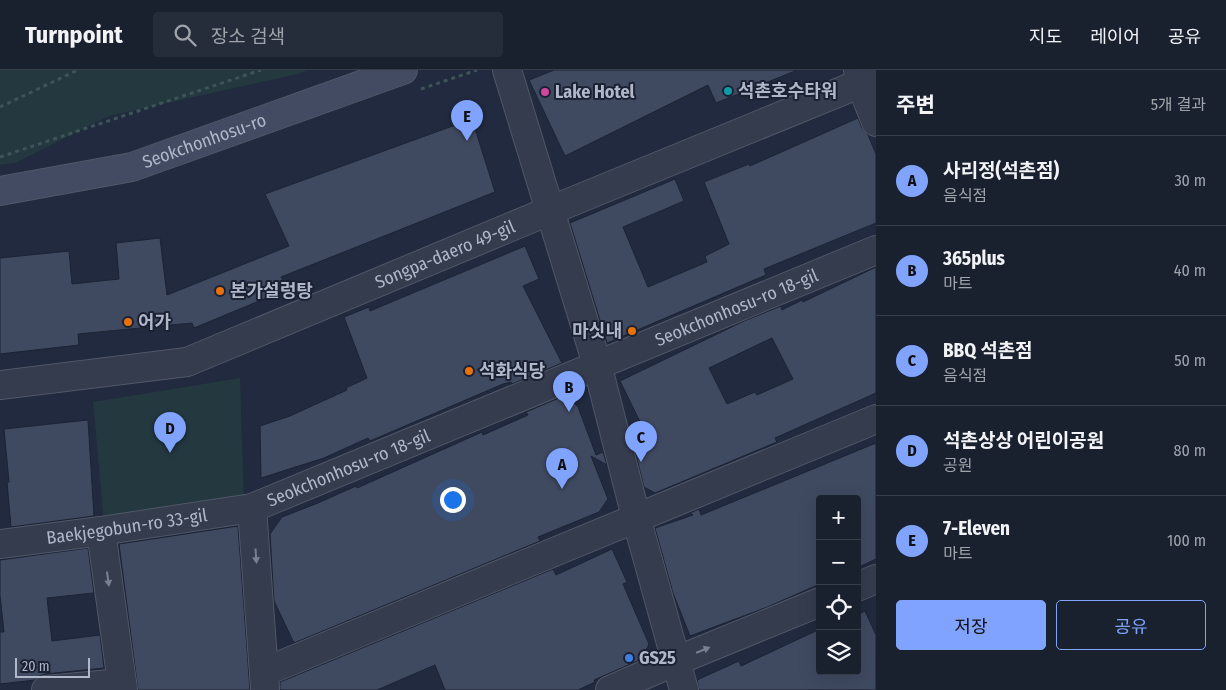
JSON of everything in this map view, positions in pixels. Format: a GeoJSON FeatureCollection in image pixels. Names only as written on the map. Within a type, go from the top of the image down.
{"type":"FeatureCollection","features":[{"type":"Feature","properties":{"kind":"street","name":"Seokchonhosu-ro"},"geometry":{"type":"LineString","coordinates":[[0,190],[132,167],[403,70]]}},
{"type":"Feature","properties":{"kind":"street"},"geometry":{"type":"LineString","coordinates":[[507,70],[597,364],[636,517],[684,690]]}},
{"type":"Feature","properties":{"kind":"street"},"geometry":{"type":"LineString","coordinates":[[865,77],[876,122]]}},
{"type":"Feature","properties":{"kind":"street","name":"Songpa-daero 49-gil"},"geometry":{"type":"LineString","coordinates":[[0,385],[187,362],[865,77]]}},
{"type":"Feature","properties":{"kind":"street","name":"Seokchonhosu-ro 18-gil"},"geometry":{"type":"LineString","coordinates":[[876,250],[252,508],[265,681],[636,517],[876,419]]}},
{"type":"Feature","properties":{"kind":"street","name":"Baekjegobun-ro 33-gil"},"geometry":{"type":"LineString","coordinates":[[0,544],[252,508]]}},
{"type":"Feature","properties":{"kind":"street"},"geometry":{"type":"LineString","coordinates":[[46,690],[123,686],[101,531]]}},
{"type":"Feature","properties":{"kind":"street"},"geometry":{"type":"LineString","coordinates":[[861,585],[876,579]]}},
{"type":"Feature","properties":{"kind":"street"},"geometry":{"type":"LineString","coordinates":[[610,690],[816,604]]}},
{"type":"Feature","properties":{"kind":"path"},"geometry":{"type":"LineString","coordinates":[[0,107],[78,70]]}},
{"type":"Feature","properties":{"kind":"path"},"geometry":{"type":"LineString","coordinates":[[0,157],[261,70]]}},
{"type":"Feature","properties":{"kind":"shaded area"},"geometry":{"type":"Polygon","coordinates":[[[0,70],[309,70],[109,116],[15,163],[0,165],[0,70]]]}},
{"type":"Feature","properties":{"kind":"shaded area"},"geometry":{"type":"Polygon","coordinates":[[[240,378],[244,504],[104,523],[93,402],[240,378]]]}},
{"type":"Feature","properties":{"kind":"building"},"geometry":{"type":"Polygon","coordinates":[[[554,70],[795,71],[716,103],[708,85],[565,156],[529,80],[554,70]]]}},
{"type":"Feature","properties":{"kind":"building"},"geometry":{"type":"Polygon","coordinates":[[[858,118],[876,154],[876,223],[764,269],[766,275],[607,343],[570,223],[675,179],[684,201],[623,227],[648,287],[707,262],[705,256],[729,244],[704,182],[749,164],[750,166],[858,118]]]}},
{"type":"Feature","properties":{"kind":"building"},"geometry":{"type":"Polygon","coordinates":[[[472,119],[495,192],[281,277],[288,289],[194,328],[192,323],[78,334],[79,345],[0,354],[0,258],[69,251],[72,284],[119,279],[116,243],[160,238],[167,295],[289,246],[265,194],[472,119]]]}},
{"type":"Feature","properties":{"kind":"building"},"geometry":{"type":"Polygon","coordinates":[[[525,246],[539,279],[523,286],[562,363],[512,384],[511,382],[503,384],[370,441],[368,438],[324,458],[261,478],[260,426],[290,416],[347,390],[346,388],[367,378],[344,317],[369,307],[370,311],[525,246]]]}},
{"type":"Feature","properties":{"kind":"building"},"geometry":{"type":"Polygon","coordinates":[[[876,267],[876,393],[775,438],[777,442],[655,493],[644,487],[633,443],[648,438],[620,381],[744,321],[781,306],[782,310],[802,300],[803,302],[876,267]],[[772,338],[709,368],[727,404],[755,392],[757,395],[793,379],[772,338]]]}},
{"type":"Feature","properties":{"kind":"building"},"geometry":{"type":"Polygon","coordinates":[[[566,395],[578,407],[596,455],[603,452],[607,465],[591,456],[608,499],[599,512],[538,537],[540,541],[294,643],[274,601],[270,534],[282,517],[356,486],[357,488],[482,432],[483,435],[528,415],[526,412],[566,395]]]}},
{"type":"Feature","properties":{"kind":"building"},"geometry":{"type":"Polygon","coordinates":[[[88,420],[94,516],[11,527],[4,429],[88,420]]]}},
{"type":"Feature","properties":{"kind":"building"},"geometry":{"type":"Polygon","coordinates":[[[876,443],[876,559],[861,566],[861,495],[816,495],[816,586],[765,608],[690,636],[673,593],[655,528],[693,515],[690,513],[699,509],[701,515],[876,443]]]}},
{"type":"Feature","properties":{"kind":"building"},"geometry":{"type":"Polygon","coordinates":[[[238,526],[250,690],[138,690],[119,544],[238,526]]]}},
{"type":"Feature","properties":{"kind":"building"},"geometry":{"type":"Polygon","coordinates":[[[88,548],[94,593],[47,598],[52,641],[100,635],[104,668],[45,674],[37,677],[35,680],[0,684],[0,632],[4,632],[0,595],[0,560],[88,548]]]}},
{"type":"Feature","properties":{"kind":"building"},"geometry":{"type":"Polygon","coordinates":[[[612,549],[627,582],[623,584],[649,644],[642,659],[594,680],[595,682],[578,690],[445,690],[435,665],[377,690],[280,690],[280,682],[553,569],[556,575],[612,549]]]}},
{"type":"Feature","properties":{"kind":"building"},"geometry":{"type":"Polygon","coordinates":[[[865,611],[876,635],[876,690],[699,690],[697,680],[739,661],[741,666],[816,631],[816,675],[861,675],[861,613],[865,611]]]}},
{"type":"Feature","properties":{"kind":"place","name":"석촌호수타워"},"geometry":{"type":"Point","coordinates":[728,91]}},
{"type":"Feature","properties":{"kind":"place","name":"Lake Hotel"},"geometry":{"type":"Point","coordinates":[545,92]}},
{"type":"Feature","properties":{"kind":"place","name":"7-Eleven"},"geometry":{"type":"Point","coordinates":[467,141]}},
{"type":"Feature","properties":{"kind":"place","name":"본가설렁탕"},"geometry":{"type":"Point","coordinates":[220,291]}},
{"type":"Feature","properties":{"kind":"place","name":"어가"},"geometry":{"type":"Point","coordinates":[128,322]}},
{"type":"Feature","properties":{"kind":"place","name":"마싯내"},"geometry":{"type":"Point","coordinates":[632,331]}},
{"type":"Feature","properties":{"kind":"place","name":"석화식당"},"geometry":{"type":"Point","coordinates":[469,371]}},
{"type":"Feature","properties":{"kind":"place","name":"365plus"},"geometry":{"type":"Point","coordinates":[569,412]}},
{"type":"Feature","properties":{"kind":"place","name":"석촌상상 어린이공원"},"geometry":{"type":"Point","coordinates":[170,453]}},
{"type":"Feature","properties":{"kind":"place","name":"BBQ 석촌점"},"geometry":{"type":"Point","coordinates":[641,462]}},
{"type":"Feature","properties":{"kind":"place","name":"사리정(석촌점)"},"geometry":{"type":"Point","coordinates":[562,489]}},
{"type":"Feature","properties":{"kind":"place","name":"GS25"},"geometry":{"type":"Point","coordinates":[629,658]}}]}
